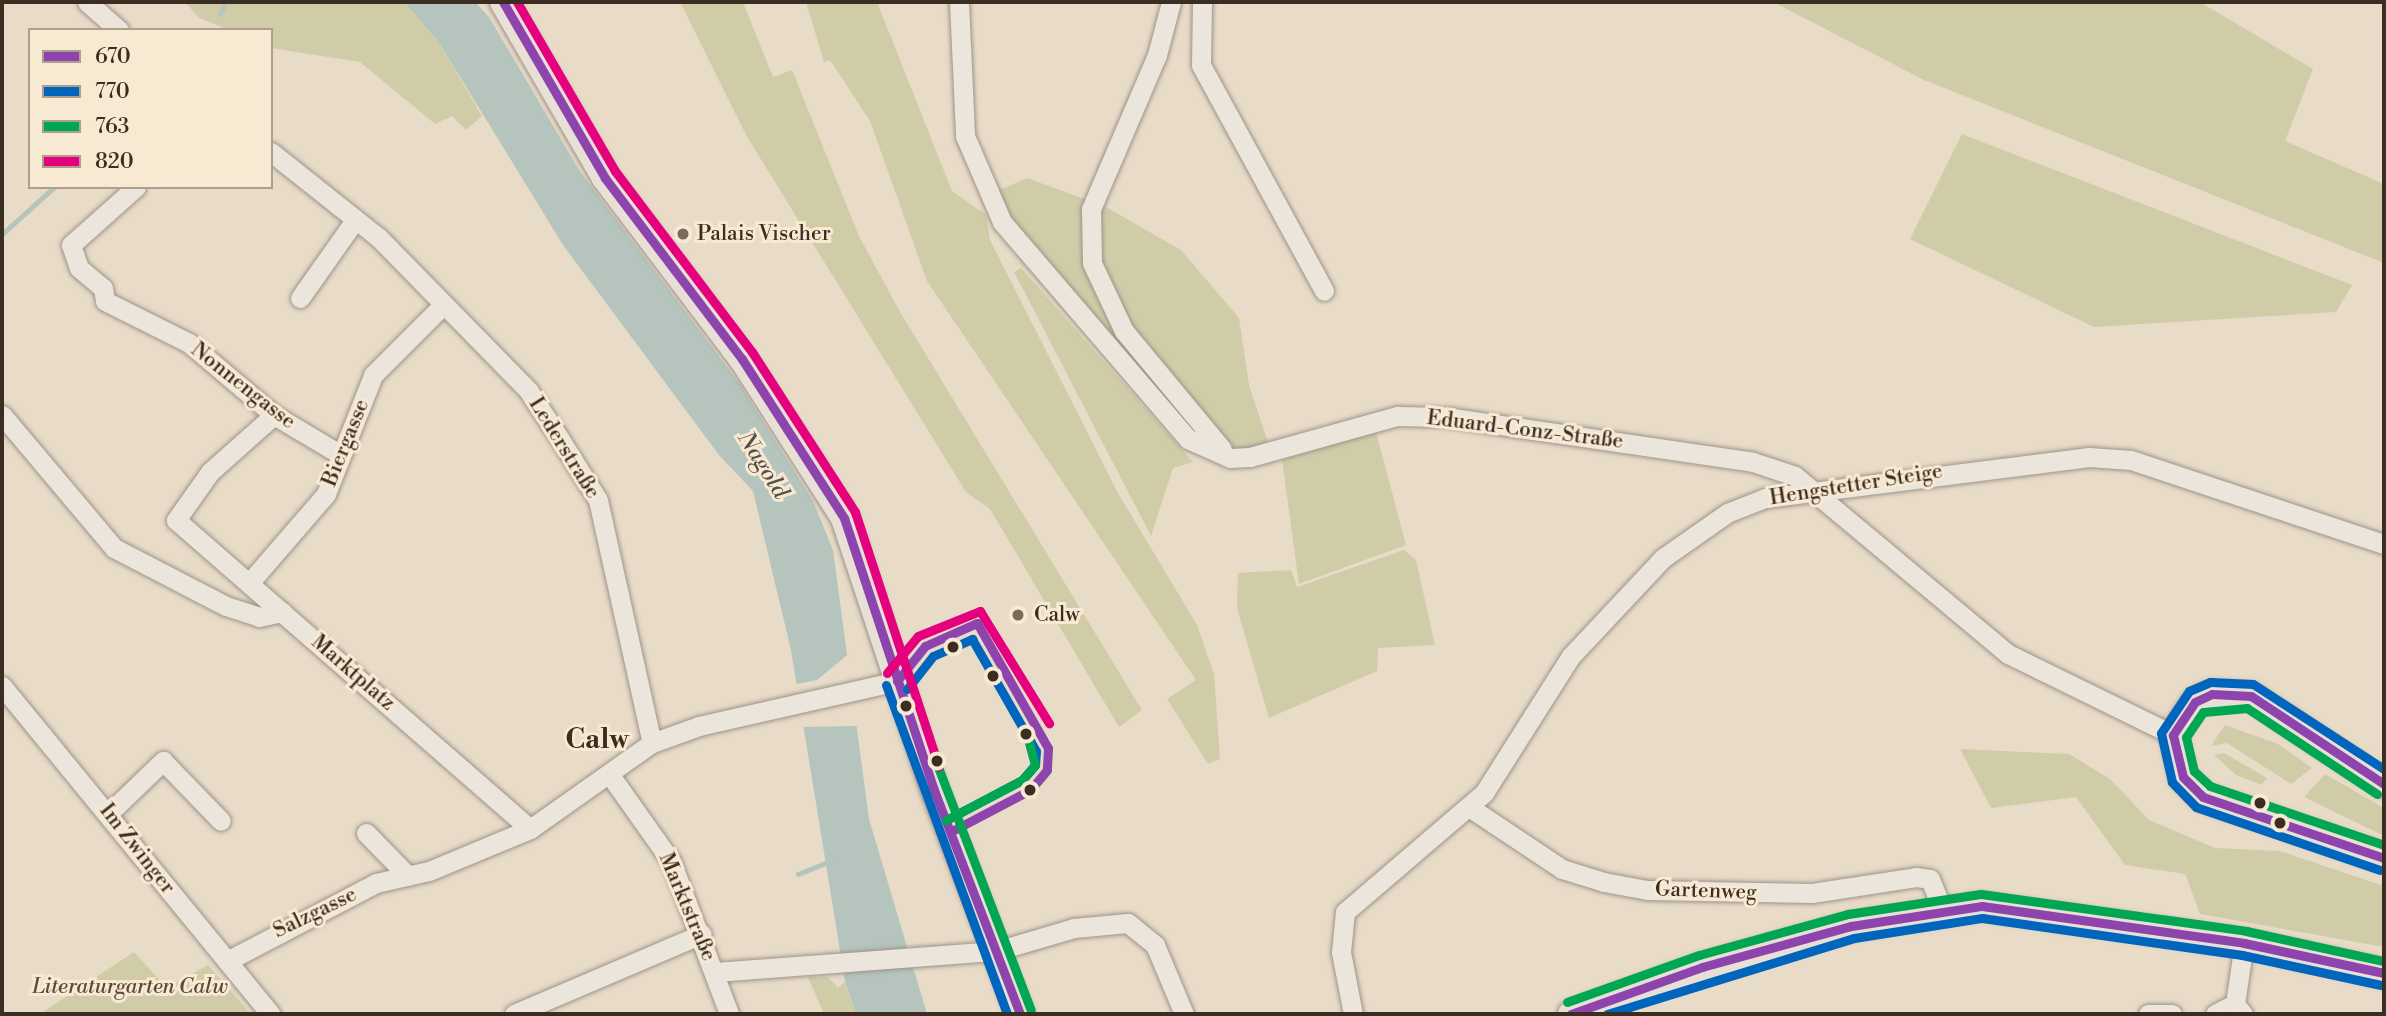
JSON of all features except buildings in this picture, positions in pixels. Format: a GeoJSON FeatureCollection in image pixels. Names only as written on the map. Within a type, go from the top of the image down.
{"type":"FeatureCollection","features":[{"type":"Feature","properties":{"kind":"main road"},"geometry":{"type":"LineString","coordinates":[[503,2],[605,178],[742,359],[837,506],[867,575],[897,681],[1020,1014]]}},
{"type":"Feature","properties":{"kind":"main road"},"geometry":{"type":"LineString","coordinates":[[2384,784],[2252,696],[2212,694],[2194,702],[2173,735],[2183,777],[2203,797],[2384,858]]}},
{"type":"Feature","properties":{"kind":"main road"},"geometry":{"type":"LineString","coordinates":[[1571,1014],[1744,954],[1942,909],[2022,909],[2244,943],[2384,973]]}},
{"type":"Feature","properties":{"kind":"street"},"geometry":{"type":"LineString","coordinates":[[87,2],[117,28]]}},
{"type":"Feature","properties":{"kind":"street"},"geometry":{"type":"LineString","coordinates":[[959,2],[965,136],[1002,222],[1188,439],[1230,458]]}},
{"type":"Feature","properties":{"kind":"street"},"geometry":{"type":"LineString","coordinates":[[1171,2],[1157,55],[1091,209],[1092,263],[1124,331],[1230,458]]}},
{"type":"Feature","properties":{"kind":"street"},"geometry":{"type":"LineString","coordinates":[[1202,2],[1201,65],[1324,291]]}},
{"type":"Feature","properties":{"kind":"street","name":"Lederstraße"},"geometry":{"type":"LineString","coordinates":[[273,154],[355,220],[528,390],[598,500],[652,743]]}},
{"type":"Feature","properties":{"kind":"street","name":"Nonnengasse"},"geometry":{"type":"LineString","coordinates":[[134,189],[71,246],[71,258],[103,288],[105,301],[189,343],[274,415],[341,455]]}},
{"type":"Feature","properties":{"kind":"street"},"geometry":{"type":"LineString","coordinates":[[300,298],[355,220]]}},
{"type":"Feature","properties":{"kind":"street","name":"Biergasse"},"geometry":{"type":"LineString","coordinates":[[250,582],[326,494],[373,375],[442,306]]}},
{"type":"Feature","properties":{"kind":"street"},"geometry":{"type":"LineString","coordinates":[[2,415],[114,548],[226,606],[259,617],[283,613]]}},
{"type":"Feature","properties":{"kind":"street","name":"Marktplatz"},"geometry":{"type":"LineString","coordinates":[[274,415],[209,471],[176,520],[212,558],[250,582],[530,829]]}},
{"type":"Feature","properties":{"kind":"street","name":"Eduard-Conz-Straße"},"geometry":{"type":"LineString","coordinates":[[1230,458],[1397,416],[1446,417],[1753,462],[1795,476],[2008,654],[2173,735]]}},
{"type":"Feature","properties":{"kind":"street","name":"Hengstetter Steige"},"geometry":{"type":"LineString","coordinates":[[1353,1014],[1341,952],[1345,912],[1469,807],[1571,656],[1663,558],[1727,513],[1765,498],[1815,494],[2024,463],[2131,460],[2384,544]]}},
{"type":"Feature","properties":{"kind":"street"},"geometry":{"type":"LineString","coordinates":[[530,829],[652,743],[783,706],[859,693],[897,681]]}},
{"type":"Feature","properties":{"kind":"street","name":"Im Zwinger"},"geometry":{"type":"LineString","coordinates":[[2,687],[110,812],[270,1014]]}},
{"type":"Feature","properties":{"kind":"street"},"geometry":{"type":"LineString","coordinates":[[110,812],[163,761],[221,821]]}},
{"type":"Feature","properties":{"kind":"street","name":"Marktstraße"},"geometry":{"type":"LineString","coordinates":[[610,775],[671,861],[702,934],[729,1014]]}},
{"type":"Feature","properties":{"kind":"street","name":"Gartenweg"},"geometry":{"type":"LineString","coordinates":[[1469,807],[1562,869],[1604,882],[1647,890],[1812,893],[1916,877],[1930,878],[1942,909]]}},
{"type":"Feature","properties":{"kind":"street","name":"Salzgasse"},"geometry":{"type":"LineString","coordinates":[[227,961],[336,902],[530,829]]}},
{"type":"Feature","properties":{"kind":"street"},"geometry":{"type":"LineString","coordinates":[[366,833],[408,876]]}},
{"type":"Feature","properties":{"kind":"street"},"geometry":{"type":"LineString","coordinates":[[715,972],[996,951],[1074,928],[1128,923],[1155,945],[1184,1014]]}},
{"type":"Feature","properties":{"kind":"street"},"geometry":{"type":"LineString","coordinates":[[514,1014],[702,934]]}},
{"type":"Feature","properties":{"kind":"street"},"geometry":{"type":"LineString","coordinates":[[2215,1014],[2239,1009],[2244,943]]}},
{"type":"Feature","properties":{"kind":"street"},"geometry":{"type":"LineString","coordinates":[[2148,1014],[2172,1014]]}},
{"type":"Feature","properties":{"kind":"green space"},"geometry":{"type":"Polygon","coordinates":[[[185,2],[404,2],[438,41],[482,116],[466,130],[452,116],[435,124],[360,62],[273,48],[273,28],[224,28],[199,18],[185,2]]]}},
{"type":"Feature","properties":{"kind":"green space"},"geometry":{"type":"Polygon","coordinates":[[[680,2],[743,2],[773,77],[792,70],[859,236],[900,312],[1142,710],[1119,727],[990,509],[966,492],[746,135],[680,2]]]}},
{"type":"Feature","properties":{"kind":"green space"},"geometry":{"type":"Polygon","coordinates":[[[806,2],[877,2],[952,191],[986,215],[990,240],[1118,493],[1197,625],[1214,674],[1220,759],[1208,764],[1167,699],[1196,680],[927,281],[870,121],[830,60],[824,62],[806,2]]]}},
{"type":"Feature","properties":{"kind":"green space"},"geometry":{"type":"Polygon","coordinates":[[[1773,2],[2200,2],[2313,69],[2285,141],[2384,184],[2384,263],[1924,80],[1773,2]]]}},
{"type":"Feature","properties":{"kind":"green space"},"geometry":{"type":"Polygon","coordinates":[[[1962,134],[2352,285],[2336,312],[2094,327],[1910,239],[1962,134]]]}},
{"type":"Feature","properties":{"kind":"green space"},"geometry":{"type":"Polygon","coordinates":[[[1027,178],[1106,207],[1181,250],[1239,318],[1249,385],[1268,442],[1233,453],[1129,327],[1113,339],[1011,225],[995,192],[1027,178]]]}},
{"type":"Feature","properties":{"kind":"green space"},"geometry":{"type":"Polygon","coordinates":[[[1021,268],[1193,462],[1173,468],[1151,536],[1014,272],[1021,268]]]}},
{"type":"Feature","properties":{"kind":"green space"},"geometry":{"type":"Polygon","coordinates":[[[1376,432],[1406,545],[1299,584],[1282,460],[1376,432]]]}},
{"type":"Feature","properties":{"kind":"green space"},"geometry":{"type":"Polygon","coordinates":[[[1404,550],[1416,560],[1435,645],[1378,648],[1377,671],[1269,718],[1237,608],[1238,573],[1291,570],[1297,587],[1404,550]]]}},
{"type":"Feature","properties":{"kind":"green space"},"geometry":{"type":"Polygon","coordinates":[[[2225,725],[2278,744],[2312,768],[2291,784],[2227,743],[2211,746],[2225,725]]]}},
{"type":"Feature","properties":{"kind":"green space"},"geometry":{"type":"Polygon","coordinates":[[[1960,749],[2069,754],[2110,779],[2149,820],[2215,848],[2280,851],[2384,886],[2384,947],[2200,914],[2185,874],[2125,865],[2076,797],[1991,808],[1960,749]]]}},
{"type":"Feature","properties":{"kind":"green space"},"geometry":{"type":"Polygon","coordinates":[[[2224,753],[2267,778],[2261,785],[2236,775],[2214,755],[2224,753]]]}},
{"type":"Feature","properties":{"kind":"green space"},"geometry":{"type":"Polygon","coordinates":[[[2325,774],[2384,808],[2384,836],[2304,797],[2325,774]]]}},
{"type":"Feature","properties":{"kind":"green space","name":"Literaturgarten Calw"},"geometry":{"type":"Polygon","coordinates":[[[134,952],[167,988],[208,965],[251,1014],[40,1014],[134,952]]]}},
{"type":"Feature","properties":{"kind":"green space"},"geometry":{"type":"Polygon","coordinates":[[[808,977],[828,977],[838,988],[845,982],[856,1014],[824,1014],[808,977]]]}},
{"type":"Feature","properties":{"kind":"water","name":"Nagold"},"geometry":{"type":"Polygon","coordinates":[[[404,2],[475,2],[489,17],[579,170],[739,383],[813,501],[833,550],[869,819],[927,1014],[856,1014],[845,981],[791,650],[753,491],[719,455],[563,245],[438,41],[404,2]]]}},
{"type":"Feature","properties":{"kind":"pier"},"geometry":{"type":"Polygon","coordinates":[[[851,652],[861,726],[798,727],[792,685],[817,680],[851,652]]]}},
{"type":"Feature","properties":{"kind":"waterway"},"geometry":{"type":"LineString","coordinates":[[220,14],[225,2]]}},
{"type":"Feature","properties":{"kind":"waterway"},"geometry":{"type":"LineString","coordinates":[[2,234],[52,189]]}},
{"type":"Feature","properties":{"kind":"waterway"},"geometry":{"type":"LineString","coordinates":[[798,874],[831,861]]}},
{"type":"Feature","properties":{"kind":"transit line","name":"670"},"geometry":{"type":"LineString","coordinates":[[503,2],[605,178],[742,359],[844,518],[934,790],[1020,1014]]}},
{"type":"Feature","properties":{"kind":"transit line","name":"820"},"geometry":{"type":"LineString","coordinates":[[517,2],[615,171],[752,352],[855,512],[939,767]]}},
{"type":"Feature","properties":{"kind":"transit line","name":"820"},"geometry":{"type":"LineString","coordinates":[[887,673],[918,636],[980,611],[1049,723]]}},
{"type":"Feature","properties":{"kind":"transit line","name":"670"},"geometry":{"type":"LineString","coordinates":[[897,681],[925,646],[977,623],[1048,748],[1047,770],[1030,790],[952,831]]}},
{"type":"Feature","properties":{"kind":"transit line","name":"770"},"geometry":{"type":"LineString","coordinates":[[907,689],[933,656],[972,639],[1036,751],[1035,765],[1022,780],[946,820]]}},
{"type":"Feature","properties":{"kind":"transit line","name":"770"},"geometry":{"type":"LineString","coordinates":[[2380,870],[2196,807],[2172,782],[2161,733],[2189,691],[2210,682],[2253,684],[2384,769]]}},
{"type":"Feature","properties":{"kind":"transit line","name":"770"},"geometry":{"type":"LineString","coordinates":[[886,685],[1007,1014]]}},
{"type":"Feature","properties":{"kind":"transit line","name":"670"},"geometry":{"type":"LineString","coordinates":[[2384,784],[2251,696],[2212,694],[2195,702],[2173,735],[2183,777],[2203,797],[2384,858]]}},
{"type":"Feature","properties":{"kind":"transit line","name":"763"},"geometry":{"type":"LineString","coordinates":[[2377,794],[2247,708],[2203,712],[2186,737],[2194,771],[2210,786],[2384,845]]}},
{"type":"Feature","properties":{"kind":"transit line","name":"763"},"geometry":{"type":"LineString","coordinates":[[946,820],[1022,780],[1035,765],[1027,735]]}},
{"type":"Feature","properties":{"kind":"transit line","name":"763"},"geometry":{"type":"LineString","coordinates":[[938,767],[1031,1010]]}},
{"type":"Feature","properties":{"kind":"transit line","name":"763"},"geometry":{"type":"LineString","coordinates":[[1567,1002],[1699,955],[1848,914],[1981,894],[2246,931],[2384,961]]}},
{"type":"Feature","properties":{"kind":"transit line","name":"670"},"geometry":{"type":"LineString","coordinates":[[1571,1014],[1702,967],[1851,926],[1982,906],[2244,943],[2384,973]]}},
{"type":"Feature","properties":{"kind":"transit line","name":"770"},"geometry":{"type":"LineString","coordinates":[[1607,1014],[1854,938],[1982,918],[2242,955],[2381,985]]}},
{"type":"Feature","properties":{"kind":"place","name":"Palais Vischer"},"geometry":{"type":"Point","coordinates":[683,234]}},
{"type":"Feature","properties":{"kind":"place","name":"Calw"},"geometry":{"type":"Point","coordinates":[1018,615]}},
{"type":"Feature","properties":{"kind":"district","name":"Calw"},"geometry":{"type":"Point","coordinates":[597,740]}}]}
